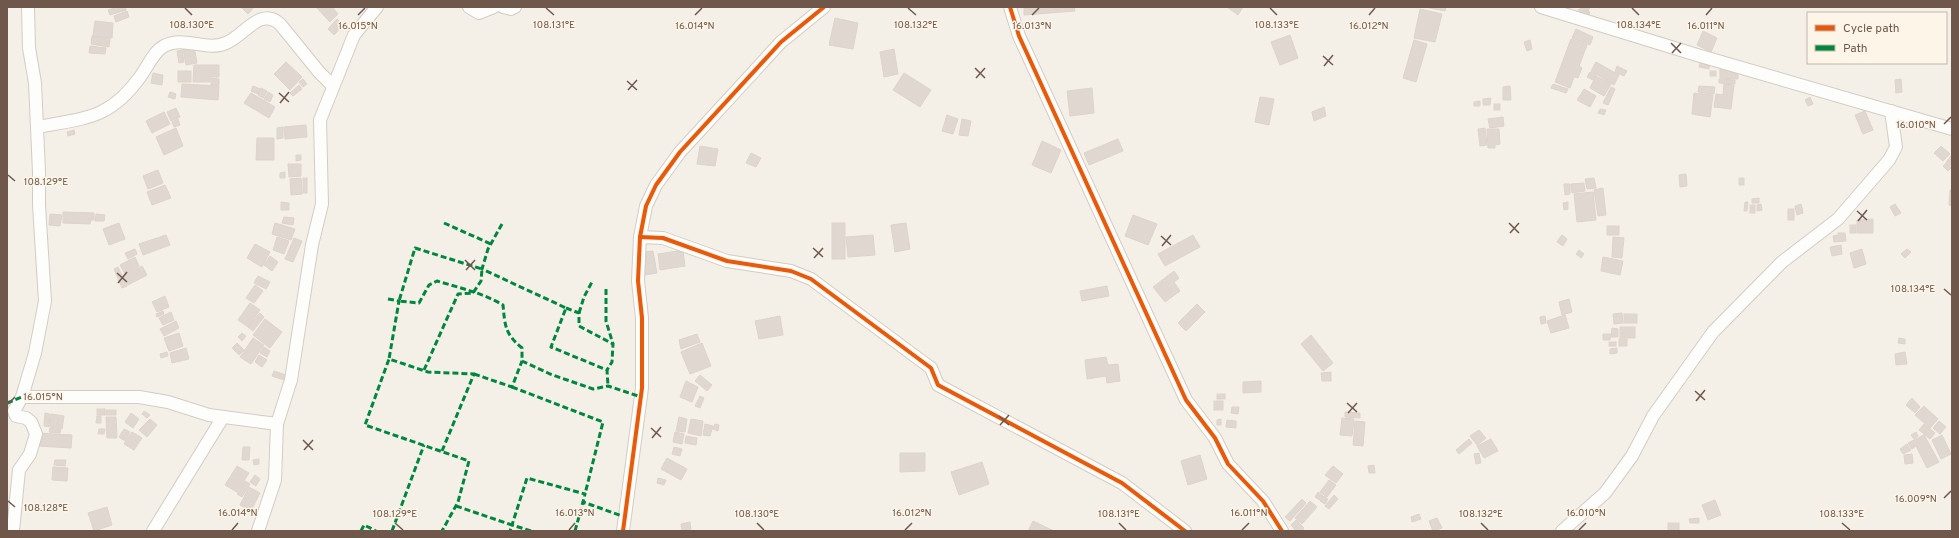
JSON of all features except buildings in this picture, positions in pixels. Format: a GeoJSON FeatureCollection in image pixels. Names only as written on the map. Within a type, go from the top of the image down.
{"type":"FeatureCollection","features":[{"type":"Feature","properties":{"kind":"street"},"geometry":{"type":"LineString","coordinates":[[13,531],[19,470],[30,454],[36,434],[31,422],[26,418],[16,416],[14,411],[22,398],[35,353],[45,301],[39,205],[36,83],[29,48],[28,7]]}},
{"type":"Feature","properties":{"kind":"street"},"geometry":{"type":"LineString","coordinates":[[258,531],[275,480],[277,424],[291,380],[312,245],[322,204],[320,120],[354,35],[377,7]]}},
{"type":"Feature","properties":{"kind":"street"},"geometry":{"type":"LineString","coordinates":[[469,7],[480,13],[494,7]]}},
{"type":"Feature","properties":{"kind":"street"},"geometry":{"type":"LineString","coordinates":[[503,7],[511,9],[515,7]]}},
{"type":"Feature","properties":{"kind":"street"},"geometry":{"type":"LineString","coordinates":[[623,531],[642,388],[642,318],[638,281],[640,237],[646,206],[652,192],[680,152],[781,42],[824,7]]}},
{"type":"Feature","properties":{"kind":"street"},"geometry":{"type":"LineString","coordinates":[[1010,7],[1022,43],[1186,400],[1216,438],[1228,464],[1263,501],[1282,531]]}},
{"type":"Feature","properties":{"kind":"street"},"geometry":{"type":"LineString","coordinates":[[1541,7],[1697,55],[1952,129]]}},
{"type":"Feature","properties":{"kind":"street"},"geometry":{"type":"LineString","coordinates":[[38,127],[83,119],[104,112],[121,100],[130,90],[153,57],[163,46],[187,42],[210,46],[224,44],[231,42],[253,24],[267,18],[274,19],[280,24],[319,72],[334,86]]}},
{"type":"Feature","properties":{"kind":"street"},"geometry":{"type":"LineString","coordinates":[[1562,531],[1605,493],[1632,456],[1653,416],[1713,332],[1782,262],[1838,219],[1889,160],[1896,147],[1891,111]]}},
{"type":"Feature","properties":{"kind":"street"},"geometry":{"type":"LineString","coordinates":[[640,237],[663,238],[727,261],[791,271],[812,279],[931,368],[938,385],[1122,483],[1185,531]]}},
{"type":"Feature","properties":{"kind":"street"},"geometry":{"type":"LineString","coordinates":[[22,398],[139,397],[168,402],[209,415],[277,424]]}},
{"type":"Feature","properties":{"kind":"street"},"geometry":{"type":"LineString","coordinates":[[153,531],[223,417]]}},
{"type":"Feature","properties":{"kind":"marked path"},"geometry":{"type":"LineString","coordinates":[[444,223],[491,244]]}},
{"type":"Feature","properties":{"kind":"marked path"},"geometry":{"type":"LineString","coordinates":[[502,224],[488,249],[482,269],[566,308],[551,347],[607,370],[608,386]]}},
{"type":"Feature","properties":{"kind":"marked path"},"geometry":{"type":"LineString","coordinates":[[424,370],[458,294],[473,293],[481,281],[482,269],[415,248],[399,301],[419,303],[429,285],[437,281],[471,291],[479,294],[487,297],[503,305],[504,319],[509,334],[522,348],[522,361],[550,374],[593,389],[608,386],[641,397]]}},
{"type":"Feature","properties":{"kind":"marked path"},"geometry":{"type":"LineString","coordinates":[[579,313],[584,297],[593,280]]}},
{"type":"Feature","properties":{"kind":"marked path"},"geometry":{"type":"LineString","coordinates":[[606,289],[606,321],[613,344]]}},
{"type":"Feature","properties":{"kind":"marked path"},"geometry":{"type":"LineString","coordinates":[[388,299],[399,301],[389,359]]}},
{"type":"Feature","properties":{"kind":"marked path"},"geometry":{"type":"LineString","coordinates":[[566,308],[579,313],[579,326],[613,344],[612,362],[607,370]]}},
{"type":"Feature","properties":{"kind":"marked path"},"geometry":{"type":"LineString","coordinates":[[442,451],[474,374],[428,372],[389,359],[365,425],[469,461],[458,502],[442,531]]}},
{"type":"Feature","properties":{"kind":"marked path"},"geometry":{"type":"LineString","coordinates":[[474,374],[512,387],[522,361]]}},
{"type":"Feature","properties":{"kind":"marked path"},"geometry":{"type":"LineString","coordinates":[[512,387],[603,422],[585,494]]}},
{"type":"Feature","properties":{"kind":"marked path"},"geometry":{"type":"LineString","coordinates":[[7,403],[22,397]]}},
{"type":"Feature","properties":{"kind":"marked path"},"geometry":{"type":"LineString","coordinates":[[392,531],[424,445]]}},
{"type":"Feature","properties":{"kind":"marked path"},"geometry":{"type":"LineString","coordinates":[[531,531],[512,525],[527,478],[585,494],[583,502]]}},
{"type":"Feature","properties":{"kind":"marked path"},"geometry":{"type":"LineString","coordinates":[[575,531],[583,502],[625,517]]}},
{"type":"Feature","properties":{"kind":"marked path"},"geometry":{"type":"LineString","coordinates":[[456,506],[512,525],[510,531]]}},
{"type":"Feature","properties":{"kind":"marked path"},"geometry":{"type":"LineString","coordinates":[[361,531],[364,525],[376,531]]}},
{"type":"Feature","properties":{"kind":"cycle path"},"geometry":{"type":"LineString","coordinates":[[623,531],[642,388],[642,318],[638,281],[640,237],[646,206],[656,185],[680,152],[781,42],[824,7]]}},
{"type":"Feature","properties":{"kind":"cycle path"},"geometry":{"type":"LineString","coordinates":[[1010,7],[1019,36],[1186,400],[1215,438],[1228,464],[1263,501],[1282,531]]}},
{"type":"Feature","properties":{"kind":"cycle path"},"geometry":{"type":"LineString","coordinates":[[640,237],[663,238],[727,261],[791,271],[811,279],[931,368],[938,385],[1122,483],[1185,531]]}}]}
